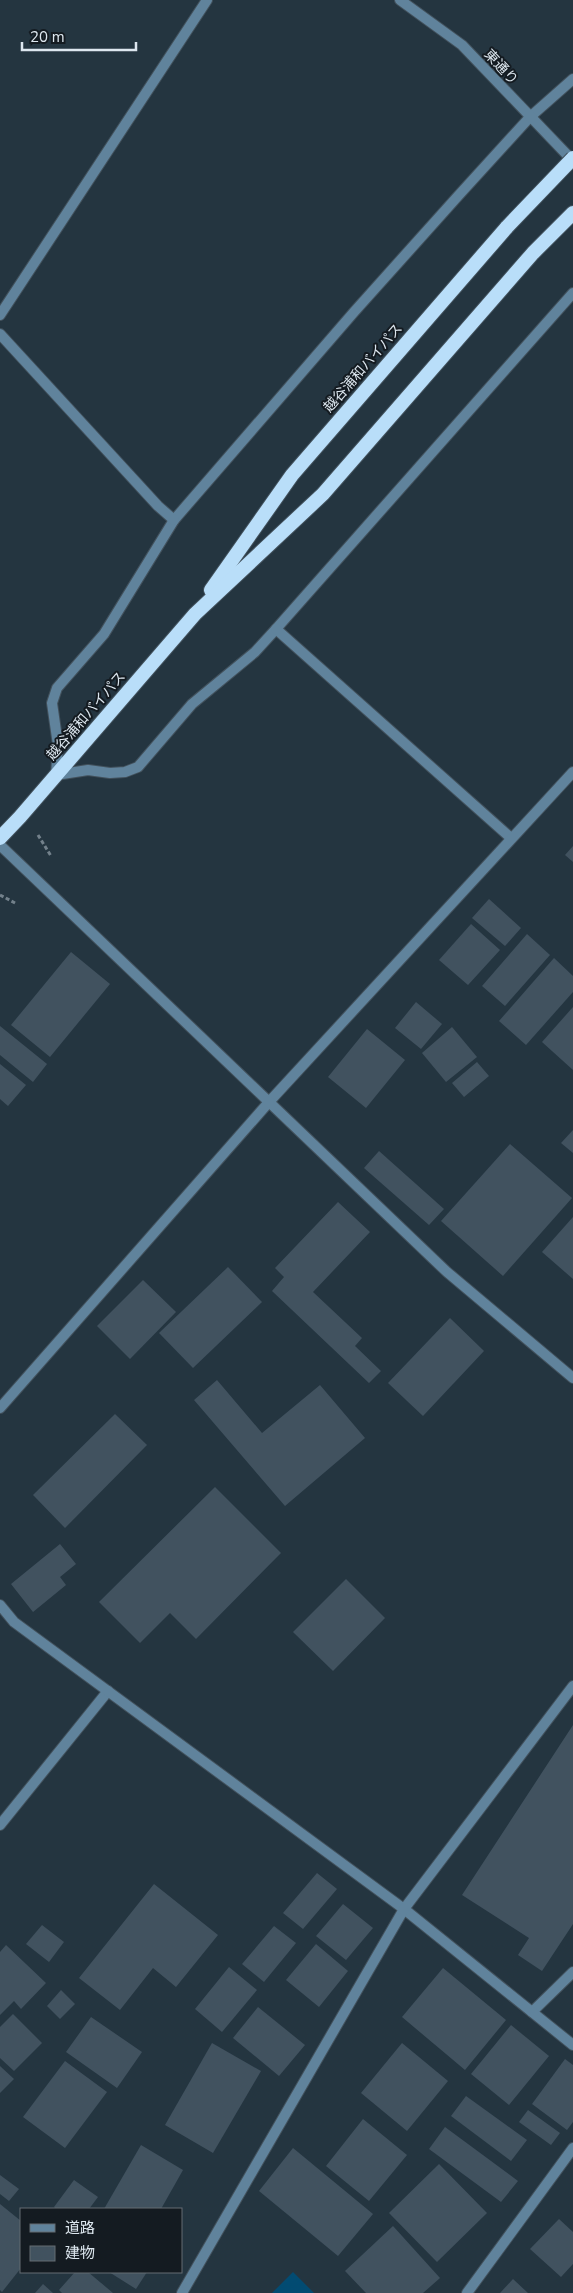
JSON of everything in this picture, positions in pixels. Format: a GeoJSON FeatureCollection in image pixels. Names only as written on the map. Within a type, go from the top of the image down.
{"type":"FeatureCollection","features":[{"type":"Feature","properties":{"kind":"highway","name":"越谷浦和バイパス"},"geometry":{"type":"LineString","coordinates":[[195,614],[292,475],[507,227],[573,160]]}},
{"type":"Feature","properties":{"kind":"highway","name":"越谷浦和バイパス"},"geometry":{"type":"LineString","coordinates":[[0,838],[56,776],[195,614],[323,494],[533,253],[573,213]]}},
{"type":"Feature","properties":{"kind":"street"},"geometry":{"type":"LineString","coordinates":[[0,315],[206,0]]}},
{"type":"Feature","properties":{"kind":"street","name":"東通り"},"geometry":{"type":"LineString","coordinates":[[400,0],[462,45],[573,160]]}},
{"type":"Feature","properties":{"kind":"street"},"geometry":{"type":"LineString","coordinates":[[573,79],[530,117],[354,312],[174,520],[104,634],[57,688],[52,703],[58,745],[56,776],[88,770],[110,773],[124,772],[138,767],[192,704],[255,652],[573,293]]}},
{"type":"Feature","properties":{"kind":"street"},"geometry":{"type":"LineString","coordinates":[[0,334],[158,506],[174,520]]}},
{"type":"Feature","properties":{"kind":"street"},"geometry":{"type":"LineString","coordinates":[[276,628],[511,838]]}},
{"type":"Feature","properties":{"kind":"street"},"geometry":{"type":"LineString","coordinates":[[0,1408],[269,1102],[573,772]]}},
{"type":"Feature","properties":{"kind":"street"},"geometry":{"type":"LineString","coordinates":[[0,845],[447,1272],[573,1378]]}},
{"type":"Feature","properties":{"kind":"street"},"geometry":{"type":"LineString","coordinates":[[0,1606],[14,1622],[404,1909],[573,2045]]}},
{"type":"Feature","properties":{"kind":"street"},"geometry":{"type":"LineString","coordinates":[[182,2293],[404,1909],[573,1686]]}},
{"type":"Feature","properties":{"kind":"street"},"geometry":{"type":"LineString","coordinates":[[0,1825],[108,1691]]}},
{"type":"Feature","properties":{"kind":"street"},"geometry":{"type":"LineString","coordinates":[[532,2012],[573,1972]]}},
{"type":"Feature","properties":{"kind":"street"},"geometry":{"type":"LineString","coordinates":[[467,2293],[573,2148]]}},
{"type":"Feature","properties":{"kind":"path"},"geometry":{"type":"LineString","coordinates":[[38,834],[55,863]]}},
{"type":"Feature","properties":{"kind":"path"},"geometry":{"type":"LineString","coordinates":[[0,894],[17,904]]}},
{"type":"Feature","properties":{"kind":"shaded area"},"geometry":{"type":"Polygon","coordinates":[[[293,2272],[314,2293],[272,2293],[293,2272]]]}},
{"type":"Feature","properties":{"kind":"building"},"geometry":{"type":"Polygon","coordinates":[[[573,846],[573,862],[565,855],[573,846]]]}},
{"type":"Feature","properties":{"kind":"building"},"geometry":{"type":"Polygon","coordinates":[[[489,899],[521,928],[505,946],[472,918],[489,899]]]}},
{"type":"Feature","properties":{"kind":"building"},"geometry":{"type":"Polygon","coordinates":[[[471,924],[500,950],[468,985],[439,960],[471,924]]]}},
{"type":"Feature","properties":{"kind":"building"},"geometry":{"type":"Polygon","coordinates":[[[527,934],[550,955],[505,1006],[482,986],[527,934]]]}},
{"type":"Feature","properties":{"kind":"building"},"geometry":{"type":"Polygon","coordinates":[[[71,952],[110,984],[50,1057],[11,1025],[71,952]]]}},
{"type":"Feature","properties":{"kind":"building"},"geometry":{"type":"Polygon","coordinates":[[[554,958],[573,976],[573,992],[526,1045],[499,1021],[554,958]]]}},
{"type":"Feature","properties":{"kind":"building"},"geometry":{"type":"Polygon","coordinates":[[[416,1002],[442,1024],[421,1049],[395,1028],[416,1002]]]}},
{"type":"Feature","properties":{"kind":"building"},"geometry":{"type":"Polygon","coordinates":[[[573,1007],[573,1070],[542,1042],[573,1007]]]}},
{"type":"Feature","properties":{"kind":"building"},"geometry":{"type":"Polygon","coordinates":[[[0,1026],[47,1064],[33,1082],[0,1055],[0,1026]]]}},
{"type":"Feature","properties":{"kind":"building"},"geometry":{"type":"Polygon","coordinates":[[[452,1027],[477,1057],[446,1082],[422,1053],[452,1027]]]}},
{"type":"Feature","properties":{"kind":"building"},"geometry":{"type":"Polygon","coordinates":[[[367,1029],[405,1060],[366,1108],[328,1077],[367,1029]]]}},
{"type":"Feature","properties":{"kind":"building"},"geometry":{"type":"Polygon","coordinates":[[[477,1062],[489,1076],[464,1097],[452,1083],[477,1062]]]}},
{"type":"Feature","properties":{"kind":"building"},"geometry":{"type":"Polygon","coordinates":[[[0,1064],[26,1085],[8,1106],[0,1099],[0,1064]]]}},
{"type":"Feature","properties":{"kind":"building"},"geometry":{"type":"Polygon","coordinates":[[[573,1130],[573,1153],[561,1143],[573,1130]]]}},
{"type":"Feature","properties":{"kind":"building"},"geometry":{"type":"Polygon","coordinates":[[[510,1144],[572,1198],[503,1276],[441,1221],[510,1144]]]}},
{"type":"Feature","properties":{"kind":"building"},"geometry":{"type":"Polygon","coordinates":[[[379,1151],[444,1209],[429,1225],[364,1168],[379,1151]]]}},
{"type":"Feature","properties":{"kind":"building"},"geometry":{"type":"Polygon","coordinates":[[[338,1202],[370,1232],[313,1292],[362,1338],[355,1346],[381,1371],[369,1383],[272,1291],[284,1277],[275,1268],[338,1202]]]}},
{"type":"Feature","properties":{"kind":"building"},"geometry":{"type":"Polygon","coordinates":[[[573,1217],[573,1279],[542,1252],[573,1217]]]}},
{"type":"Feature","properties":{"kind":"building"},"geometry":{"type":"Polygon","coordinates":[[[228,1267],[262,1302],[193,1368],[159,1333],[228,1267]]]}},
{"type":"Feature","properties":{"kind":"building"},"geometry":{"type":"Polygon","coordinates":[[[143,1280],[176,1312],[130,1359],[97,1326],[143,1280]]]}},
{"type":"Feature","properties":{"kind":"building"},"geometry":{"type":"Polygon","coordinates":[[[450,1318],[484,1351],[423,1416],[388,1383],[450,1318]]]}},
{"type":"Feature","properties":{"kind":"building"},"geometry":{"type":"Polygon","coordinates":[[[217,1380],[262,1433],[320,1385],[365,1438],[285,1506],[194,1400],[217,1380]]]}},
{"type":"Feature","properties":{"kind":"building"},"geometry":{"type":"Polygon","coordinates":[[[115,1414],[147,1445],[65,1528],[33,1495],[115,1414]]]}},
{"type":"Feature","properties":{"kind":"building"},"geometry":{"type":"Polygon","coordinates":[[[215,1487],[281,1553],[196,1639],[170,1613],[140,1643],[99,1602],[215,1487]]]}},
{"type":"Feature","properties":{"kind":"building"},"geometry":{"type":"Polygon","coordinates":[[[60,1544],[76,1564],[60,1577],[66,1585],[33,1612],[11,1584],[60,1544]]]}},
{"type":"Feature","properties":{"kind":"building"},"geometry":{"type":"Polygon","coordinates":[[[346,1579],[385,1618],[333,1671],[293,1632],[346,1579]]]}},
{"type":"Feature","properties":{"kind":"building"},"geometry":{"type":"Polygon","coordinates":[[[573,1725],[573,1924],[542,1971],[518,1955],[529,1938],[462,1895],[573,1725]]]}},
{"type":"Feature","properties":{"kind":"building"},"geometry":{"type":"Polygon","coordinates":[[[317,1873],[337,1889],[303,1929],[283,1913],[317,1873]]]}},
{"type":"Feature","properties":{"kind":"building"},"geometry":{"type":"Polygon","coordinates":[[[154,1884],[218,1935],[176,1987],[153,1968],[120,2010],[79,1978],[154,1884]]]}},
{"type":"Feature","properties":{"kind":"building"},"geometry":{"type":"Polygon","coordinates":[[[343,1904],[373,1928],[346,1960],[316,1936],[343,1904]]]}},
{"type":"Feature","properties":{"kind":"building"},"geometry":{"type":"Polygon","coordinates":[[[42,1925],[64,1942],[49,1962],[26,1944],[42,1925]]]}},
{"type":"Feature","properties":{"kind":"building"},"geometry":{"type":"Polygon","coordinates":[[[274,1926],[296,1943],[264,1982],[242,1964],[274,1926]]]}},
{"type":"Feature","properties":{"kind":"building"},"geometry":{"type":"Polygon","coordinates":[[[316,1944],[348,1971],[319,2007],[286,1980],[316,1944]]]}},
{"type":"Feature","properties":{"kind":"building"},"geometry":{"type":"Polygon","coordinates":[[[6,1945],[46,1983],[21,2009],[14,2001],[0,2015],[0,1952],[6,1945]]]}},
{"type":"Feature","properties":{"kind":"building"},"geometry":{"type":"Polygon","coordinates":[[[229,1967],[257,1990],[222,2032],[195,2009],[229,1967]]]}},
{"type":"Feature","properties":{"kind":"building"},"geometry":{"type":"Polygon","coordinates":[[[443,1968],[506,2020],[465,2070],[402,2017],[443,1968]]]}},
{"type":"Feature","properties":{"kind":"building"},"geometry":{"type":"Polygon","coordinates":[[[61,1990],[75,2004],[60,2019],[47,2006],[61,1990]]]}},
{"type":"Feature","properties":{"kind":"building"},"geometry":{"type":"Polygon","coordinates":[[[258,2007],[305,2045],[279,2076],[233,2038],[258,2007]]]}},
{"type":"Feature","properties":{"kind":"building"},"geometry":{"type":"Polygon","coordinates":[[[13,2014],[42,2043],[14,2071],[0,2058],[0,2027],[13,2014]]]}},
{"type":"Feature","properties":{"kind":"building"},"geometry":{"type":"Polygon","coordinates":[[[91,2017],[142,2052],[117,2088],[66,2052],[91,2017]]]}},
{"type":"Feature","properties":{"kind":"building"},"geometry":{"type":"Polygon","coordinates":[[[511,2025],[549,2056],[509,2105],[471,2074],[511,2025]]]}},
{"type":"Feature","properties":{"kind":"building"},"geometry":{"type":"Polygon","coordinates":[[[212,2043],[261,2071],[213,2153],[165,2125],[212,2043]]]}},
{"type":"Feature","properties":{"kind":"building"},"geometry":{"type":"Polygon","coordinates":[[[402,2043],[448,2081],[407,2131],[361,2093],[402,2043]]]}},
{"type":"Feature","properties":{"kind":"building"},"geometry":{"type":"Polygon","coordinates":[[[565,2059],[573,2065],[573,2122],[567,2130],[532,2104],[565,2059]]]}},
{"type":"Feature","properties":{"kind":"building"},"geometry":{"type":"Polygon","coordinates":[[[65,2061],[107,2092],[65,2148],[23,2117],[65,2061]]]}},
{"type":"Feature","properties":{"kind":"building"},"geometry":{"type":"Polygon","coordinates":[[[0,2066],[14,2079],[0,2093],[0,2066]]]}},
{"type":"Feature","properties":{"kind":"building"},"geometry":{"type":"Polygon","coordinates":[[[466,2096],[527,2140],[511,2161],[451,2116],[466,2096]]]}},
{"type":"Feature","properties":{"kind":"building"},"geometry":{"type":"Polygon","coordinates":[[[528,2110],[560,2133],[551,2145],[519,2122],[528,2110]]]}},
{"type":"Feature","properties":{"kind":"building"},"geometry":{"type":"Polygon","coordinates":[[[363,2119],[407,2155],[369,2201],[326,2166],[363,2119]]]}},
{"type":"Feature","properties":{"kind":"building"},"geometry":{"type":"Polygon","coordinates":[[[445,2127],[518,2181],[501,2202],[429,2149],[445,2127]]]}},
{"type":"Feature","properties":{"kind":"building"},"geometry":{"type":"Polygon","coordinates":[[[141,2145],[183,2170],[162,2208],[105,2208],[141,2145]]]}},
{"type":"Feature","properties":{"kind":"building"},"geometry":{"type":"Polygon","coordinates":[[[293,2148],[373,2214],[338,2256],[259,2191],[293,2148]]]}},
{"type":"Feature","properties":{"kind":"building"},"geometry":{"type":"Polygon","coordinates":[[[439,2164],[487,2213],[437,2262],[389,2213],[439,2164]]]}},
{"type":"Feature","properties":{"kind":"building"},"geometry":{"type":"Polygon","coordinates":[[[0,2175],[19,2189],[9,2201],[0,2194],[0,2175]]]}},
{"type":"Feature","properties":{"kind":"building"},"geometry":{"type":"Polygon","coordinates":[[[74,2180],[98,2197],[90,2208],[54,2207],[74,2180]]]}},
{"type":"Feature","properties":{"kind":"building"},"geometry":{"type":"Polygon","coordinates":[[[0,2204],[20,2220],[20,2269],[2,2292],[0,2290],[0,2204]]]}},
{"type":"Feature","properties":{"kind":"building"},"geometry":{"type":"Polygon","coordinates":[[[559,2219],[573,2232],[573,2264],[561,2277],[530,2249],[559,2219]]]}},
{"type":"Feature","properties":{"kind":"building"},"geometry":{"type":"Polygon","coordinates":[[[393,2226],[440,2278],[423,2293],[366,2293],[345,2271],[393,2226]]]}},
{"type":"Feature","properties":{"kind":"building"},"geometry":{"type":"Polygon","coordinates":[[[74,2273],[89,2273],[113,2293],[62,2293],[59,2290],[74,2273]]]}},
{"type":"Feature","properties":{"kind":"building"},"geometry":{"type":"Polygon","coordinates":[[[111,2273],[146,2273],[136,2289],[111,2273]]]}},
{"type":"Feature","properties":{"kind":"building"},"geometry":{"type":"Polygon","coordinates":[[[513,2279],[528,2293],[500,2293],[513,2279]]]}},
{"type":"Feature","properties":{"kind":"building"},"geometry":{"type":"Polygon","coordinates":[[[43,2284],[53,2293],[35,2293],[43,2284]]]}}]}
